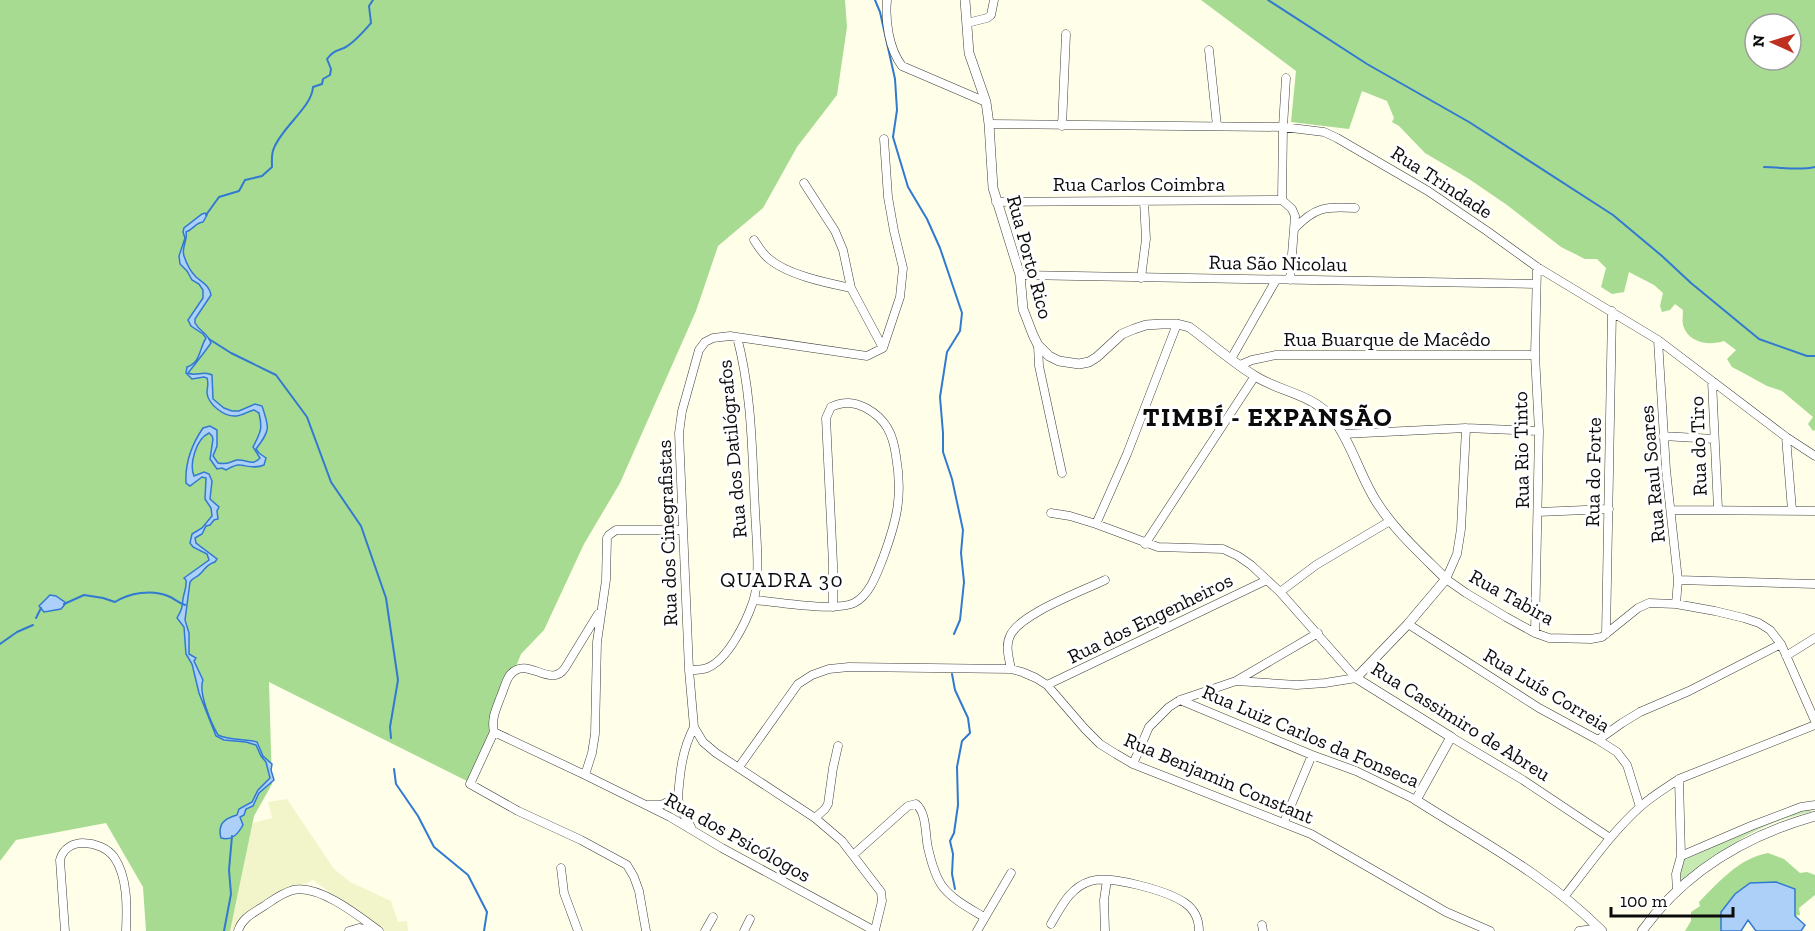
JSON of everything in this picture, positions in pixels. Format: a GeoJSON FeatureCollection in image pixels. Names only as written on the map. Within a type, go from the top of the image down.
{"type":"FeatureCollection","features":[{"type":"Feature","properties":{"kind":"street"},"geometry":{"type":"LineString","coordinates":[[887,0],[888,27],[895,53],[902,66],[986,102]]}},
{"type":"Feature","properties":{"kind":"street","name":"Rua Porto Rico"},"geometry":{"type":"LineString","coordinates":[[965,0],[969,53],[986,102],[991,173],[996,202],[1020,275],[1023,309],[1038,345],[1049,356],[1079,364],[1089,362],[1122,334],[1134,329],[1146,325],[1177,324],[1189,327],[1255,376],[1309,399],[1328,414],[1343,434],[1362,476],[1390,521],[1446,579]]}},
{"type":"Feature","properties":{"kind":"street"},"geometry":{"type":"LineString","coordinates":[[967,23],[991,15],[994,0]]}},
{"type":"Feature","properties":{"kind":"street"},"geometry":{"type":"LineString","coordinates":[[1062,126],[1066,34]]}},
{"type":"Feature","properties":{"kind":"street"},"geometry":{"type":"LineString","coordinates":[[1209,50],[1217,126]]}},
{"type":"Feature","properties":{"kind":"street"},"geometry":{"type":"LineString","coordinates":[[1286,78],[1282,200],[1292,209],[1295,216],[1290,280]]}},
{"type":"Feature","properties":{"kind":"street","name":"Rua Trindade"},"geometry":{"type":"LineString","coordinates":[[989,124],[1283,126],[1324,132],[1428,191],[1537,267],[1658,340],[1786,437],[1815,456]]}},
{"type":"Feature","properties":{"kind":"street"},"geometry":{"type":"LineString","coordinates":[[883,348],[900,297],[903,268],[888,197],[884,139]]}},
{"type":"Feature","properties":{"kind":"street"},"geometry":{"type":"LineString","coordinates":[[804,183],[835,231],[843,250],[851,288],[883,348]]}},
{"type":"Feature","properties":{"kind":"street","name":"Rua Carlos Coimbra"},"geometry":{"type":"LineString","coordinates":[[996,202],[1282,200]]}},
{"type":"Feature","properties":{"kind":"street"},"geometry":{"type":"LineString","coordinates":[[1141,278],[1146,238],[1144,201]]}},
{"type":"Feature","properties":{"kind":"street"},"geometry":{"type":"LineString","coordinates":[[1294,229],[1317,210],[1331,207],[1355,208]]}},
{"type":"Feature","properties":{"kind":"street"},"geometry":{"type":"LineString","coordinates":[[754,240],[768,258],[776,264],[824,283],[851,288]]}},
{"type":"Feature","properties":{"kind":"street","name":"Rua Rio Tinto"},"geometry":{"type":"LineString","coordinates":[[1535,633],[1539,431],[1535,355],[1537,267]]}},
{"type":"Feature","properties":{"kind":"street","name":"Rua São Nicolau"},"geometry":{"type":"LineString","coordinates":[[1020,275],[1536,284]]}},
{"type":"Feature","properties":{"kind":"street"},"geometry":{"type":"LineString","coordinates":[[1231,359],[1276,280]]}},
{"type":"Feature","properties":{"kind":"street","name":"Rua do Forte"},"geometry":{"type":"LineString","coordinates":[[1606,634],[1612,311]]}},
{"type":"Feature","properties":{"kind":"street"},"geometry":{"type":"LineString","coordinates":[[1096,524],[1127,454],[1177,324]]}},
{"type":"Feature","properties":{"kind":"street","name":"Rua dos Datilógrafos"},"geometry":{"type":"LineString","coordinates":[[705,342],[723,337],[737,337],[867,356],[883,348]]}},
{"type":"Feature","properties":{"kind":"street","name":"Rua dos Datilógrafos"},"geometry":{"type":"LineString","coordinates":[[689,670],[706,668],[718,662],[726,654],[754,600],[757,544],[749,407],[745,369],[737,337]]}},
{"type":"Feature","properties":{"kind":"street","name":"Rua Raul Soares"},"geometry":{"type":"LineString","coordinates":[[1658,340],[1664,436],[1678,580],[1676,604]]}},
{"type":"Feature","properties":{"kind":"street","name":"Rua dos Cinegrafistas"},"geometry":{"type":"LineString","coordinates":[[678,797],[683,752],[694,727],[689,670],[679,433],[689,383],[699,350],[705,342]]}},
{"type":"Feature","properties":{"kind":"street","name":"Rua Porto Rico"},"geometry":{"type":"LineString","coordinates":[[1038,345],[1039,366],[1062,473]]}},
{"type":"Feature","properties":{"kind":"street","name":"Rua Buarque de Macêdo"},"geometry":{"type":"LineString","coordinates":[[1240,365],[1276,355],[1535,355]]}},
{"type":"Feature","properties":{"kind":"street"},"geometry":{"type":"LineString","coordinates":[[1145,544],[1255,376]]}},
{"type":"Feature","properties":{"kind":"street","name":"Rua do Tiro"},"geometry":{"type":"LineString","coordinates":[[1712,381],[1718,509]]}},
{"type":"Feature","properties":{"kind":"street"},"geometry":{"type":"LineString","coordinates":[[754,600],[832,607],[853,603],[863,595],[872,582],[891,536],[897,513],[900,490],[894,440],[886,423],[875,413],[860,405],[847,402],[831,407],[825,428],[831,524],[832,607]]}},
{"type":"Feature","properties":{"kind":"street"},"geometry":{"type":"LineString","coordinates":[[1343,434],[1466,428],[1539,431]]}},
{"type":"Feature","properties":{"kind":"street"},"geometry":{"type":"LineString","coordinates":[[1236,681],[1297,685],[1356,678],[1408,624],[1446,579],[1457,554],[1461,529],[1466,428]]}},
{"type":"Feature","properties":{"kind":"street"},"geometry":{"type":"LineString","coordinates":[[1664,436],[1714,439]]}},
{"type":"Feature","properties":{"kind":"street"},"geometry":{"type":"LineString","coordinates":[[1786,437],[1792,510]]}},
{"type":"Feature","properties":{"kind":"street"},"geometry":{"type":"LineString","coordinates":[[1538,512],[1609,509]]}},
{"type":"Feature","properties":{"kind":"street"},"geometry":{"type":"LineString","coordinates":[[1671,510],[1815,511]]}},
{"type":"Feature","properties":{"kind":"street","name":"Rua Cassimiro de Abreu"},"geometry":{"type":"LineString","coordinates":[[1051,513],[1096,524],[1145,544],[1170,549],[1222,549],[1251,565],[1280,592],[1356,678],[1523,780],[1610,838]]}},
{"type":"Feature","properties":{"kind":"street"},"geometry":{"type":"LineString","coordinates":[[1280,592],[1316,565],[1390,521]]}},
{"type":"Feature","properties":{"kind":"street"},"geometry":{"type":"LineString","coordinates":[[585,775],[595,734],[595,679],[600,610],[606,580],[607,538],[616,530],[683,530]]}},
{"type":"Feature","properties":{"kind":"street","name":"Rua Tabira"},"geometry":{"type":"LineString","coordinates":[[1446,579],[1535,633],[1549,638],[1591,639],[1606,634],[1643,605],[1662,603],[1676,604],[1760,623],[1770,630],[1781,644],[1815,723]]}},
{"type":"Feature","properties":{"kind":"street"},"geometry":{"type":"LineString","coordinates":[[1011,669],[1008,646],[1010,636],[1017,626],[1047,607],[1105,580]]}},
{"type":"Feature","properties":{"kind":"street","name":"Rua dos Engenheiros"},"geometry":{"type":"LineString","coordinates":[[1047,686],[1267,580]]}},
{"type":"Feature","properties":{"kind":"street"},"geometry":{"type":"LineString","coordinates":[[1678,580],[1815,584]]}},
{"type":"Feature","properties":{"kind":"street"},"geometry":{"type":"LineString","coordinates":[[600,610],[559,675],[550,676],[527,668],[518,669],[509,676],[494,715],[492,724],[494,732],[470,784],[518,811],[627,865],[639,891],[646,931]]}},
{"type":"Feature","properties":{"kind":"street","name":"Rua Luís Correia"},"geometry":{"type":"LineString","coordinates":[[1408,624],[1539,708],[1617,752],[1627,765],[1640,807]]}},
{"type":"Feature","properties":{"kind":"street"},"geometry":{"type":"LineString","coordinates":[[1133,764],[1149,727],[1169,707],[1180,700],[1236,681],[1318,633]]}},
{"type":"Feature","properties":{"kind":"street"},"geometry":{"type":"LineString","coordinates":[[1786,656],[1815,638]]}},
{"type":"Feature","properties":{"kind":"street"},"geometry":{"type":"LineString","coordinates":[[1598,740],[1640,712],[1689,691],[1781,644]]}},
{"type":"Feature","properties":{"kind":"street","name":"Rua Benjamin Constant"},"geometry":{"type":"LineString","coordinates":[[740,767],[798,684],[812,675],[829,669],[849,666],[911,669],[1011,669],[1036,678],[1047,686],[1100,744],[1133,764],[1284,822],[1333,846],[1446,912],[1490,931]]}},
{"type":"Feature","properties":{"kind":"street","name":"Rua Luiz Carlos da Fonseca"},"geometry":{"type":"LineString","coordinates":[[1180,700],[1379,781],[1416,800],[1533,874],[1601,929]]}},
{"type":"Feature","properties":{"kind":"street"},"geometry":{"type":"LineString","coordinates":[[1564,897],[1610,838],[1640,807],[1679,779],[1815,723]]}},
{"type":"Feature","properties":{"kind":"street"},"geometry":{"type":"LineString","coordinates":[[694,727],[703,742],[815,818],[853,855],[881,892],[882,907],[874,931]]}},
{"type":"Feature","properties":{"kind":"street","name":"Rua dos Psicólogos"},"geometry":{"type":"LineString","coordinates":[[494,732],[693,830],[874,931]]}},
{"type":"Feature","properties":{"kind":"street"},"geometry":{"type":"LineString","coordinates":[[1416,800],[1451,737]]}},
{"type":"Feature","properties":{"kind":"street"},"geometry":{"type":"LineString","coordinates":[[815,818],[828,804],[838,746]]}},
{"type":"Feature","properties":{"kind":"street"},"geometry":{"type":"LineString","coordinates":[[1284,822],[1312,755]]}},
{"type":"Feature","properties":{"kind":"street"},"geometry":{"type":"LineString","coordinates":[[1677,891],[1676,874],[1681,856],[1679,779]]}},
{"type":"Feature","properties":{"kind":"street"},"geometry":{"type":"LineString","coordinates":[[647,806],[661,805],[678,797],[680,808],[693,830]]}},
{"type":"Feature","properties":{"kind":"street"},"geometry":{"type":"LineString","coordinates":[[853,855],[908,806],[916,804],[922,813],[933,868],[943,888],[984,917]]}},
{"type":"Feature","properties":{"kind":"street"},"geometry":{"type":"LineString","coordinates":[[1681,856],[1751,826],[1801,807],[1815,805]]}},
{"type":"Feature","properties":{"kind":"street"},"geometry":{"type":"LineString","coordinates":[[1642,931],[1666,901],[1727,852],[1774,829],[1815,816]]}},
{"type":"Feature","properties":{"kind":"street"},"geometry":{"type":"LineString","coordinates":[[65,931],[61,854],[69,846],[81,843],[102,848],[113,856],[120,869],[125,888],[126,931]]}},
{"type":"Feature","properties":{"kind":"street"},"geometry":{"type":"LineString","coordinates":[[561,868],[564,892],[578,931]]}},
{"type":"Feature","properties":{"kind":"street"},"geometry":{"type":"LineString","coordinates":[[977,931],[1011,873]]}},
{"type":"Feature","properties":{"kind":"street"},"geometry":{"type":"LineString","coordinates":[[1051,924],[1065,900],[1074,890],[1092,880],[1107,880],[1161,892],[1185,903],[1198,919],[1199,931]]}},
{"type":"Feature","properties":{"kind":"street"},"geometry":{"type":"LineString","coordinates":[[1105,931],[1104,900],[1107,880]]}},
{"type":"Feature","properties":{"kind":"street"},"geometry":{"type":"LineString","coordinates":[[238,931],[241,923],[248,916],[282,894],[300,889],[320,894],[380,931]]}},
{"type":"Feature","properties":{"kind":"street"},"geometry":{"type":"LineString","coordinates":[[705,931],[712,917]]}},
{"type":"Feature","properties":{"kind":"street"},"geometry":{"type":"LineString","coordinates":[[744,931],[750,919]]}},
{"type":"Feature","properties":{"kind":"street"},"geometry":{"type":"LineString","coordinates":[[349,931],[359,928],[372,931]]}},
{"type":"Feature","properties":{"kind":"street"},"geometry":{"type":"LineString","coordinates":[[1579,931],[1601,929]]}},
{"type":"Feature","properties":{"kind":"green space"},"geometry":{"type":"Polygon","coordinates":[[[0,0],[845,0],[847,27],[837,95],[797,147],[763,208],[718,246],[696,311],[620,483],[584,544],[544,630],[521,654],[469,782],[269,682],[272,784],[254,816],[230,931],[146,931],[143,887],[106,823],[16,840],[0,861],[0,0]]]}},
{"type":"Feature","properties":{"kind":"green space"},"geometry":{"type":"Polygon","coordinates":[[[1201,0],[1815,0],[1815,430],[1813,431],[1808,424],[1813,417],[1782,391],[1767,386],[1732,367],[1727,359],[1736,350],[1724,341],[1706,343],[1689,336],[1683,325],[1683,310],[1675,304],[1670,310],[1662,312],[1660,306],[1663,293],[1654,285],[1629,272],[1624,292],[1612,294],[1601,287],[1606,268],[1597,259],[1585,259],[1561,247],[1507,205],[1425,153],[1399,126],[1392,122],[1394,118],[1387,101],[1362,91],[1349,129],[1291,122],[1296,71],[1201,0]]]}},
{"type":"Feature","properties":{"kind":"green space"},"geometry":{"type":"Polygon","coordinates":[[[287,799],[334,869],[350,882],[391,901],[398,922],[407,921],[408,931],[383,931],[313,880],[280,892],[243,916],[230,931],[249,824],[272,818],[268,802],[287,799]]]}},
{"type":"Feature","properties":{"kind":"green space"},"geometry":{"type":"Polygon","coordinates":[[[1812,808],[1810,812],[1772,824],[1739,840],[1677,886],[1682,861],[1759,826],[1812,808]]]}},
{"type":"Feature","properties":{"kind":"green space"},"geometry":{"type":"Polygon","coordinates":[[[1768,853],[1784,859],[1800,873],[1807,872],[1815,875],[1815,895],[1799,908],[1800,915],[1795,916],[1795,889],[1721,931],[1685,931],[1691,921],[1691,912],[1700,906],[1699,902],[1722,879],[1739,865],[1768,853]]]}},
{"type":"Feature","properties":{"kind":"water"},"geometry":{"type":"Polygon","coordinates":[[[205,213],[207,215],[203,222],[186,232],[183,253],[192,272],[205,284],[211,295],[195,319],[195,323],[211,343],[188,373],[212,375],[213,399],[224,408],[239,411],[255,404],[262,406],[267,425],[264,438],[256,449],[266,458],[264,465],[255,467],[238,465],[226,470],[217,469],[210,459],[213,439],[209,433],[197,446],[192,465],[194,476],[204,472],[209,474],[212,481],[210,499],[219,507],[218,519],[206,526],[202,534],[195,538],[196,543],[217,559],[190,582],[185,620],[189,633],[189,654],[196,658],[194,661],[203,680],[204,700],[218,735],[257,742],[263,756],[272,764],[274,780],[259,793],[253,806],[246,809],[244,815],[240,817],[243,825],[239,831],[231,838],[225,839],[221,838],[220,833],[223,822],[237,815],[239,809],[252,802],[258,790],[270,778],[266,762],[256,745],[224,740],[216,736],[199,693],[192,664],[186,654],[184,627],[177,618],[182,608],[186,587],[184,578],[209,560],[207,554],[190,543],[192,534],[202,528],[212,516],[211,508],[205,499],[206,478],[202,477],[190,486],[186,483],[186,476],[190,454],[203,428],[210,426],[217,430],[217,446],[213,456],[218,463],[237,460],[254,462],[260,458],[253,447],[261,424],[259,413],[254,410],[236,416],[222,412],[213,405],[208,397],[207,378],[192,379],[186,373],[187,367],[197,359],[206,338],[191,326],[188,320],[203,298],[203,290],[180,264],[179,256],[185,238],[184,228],[205,213]]]}},
{"type":"Feature","properties":{"kind":"water"},"geometry":{"type":"Polygon","coordinates":[[[50,595],[66,603],[61,609],[44,612],[39,606],[50,595]]]}},
{"type":"Feature","properties":{"kind":"water"},"geometry":{"type":"Polygon","coordinates":[[[1776,882],[1795,889],[1795,916],[1805,925],[1801,931],[1756,931],[1748,920],[1741,931],[1721,931],[1721,912],[1735,894],[1750,883],[1776,882]]]}},
{"type":"Feature","properties":{"kind":"waterway"},"geometry":{"type":"LineString","coordinates":[[206,215],[219,197],[239,191],[245,180],[262,176],[272,167],[272,153],[283,132],[308,102],[313,87],[322,84],[323,79],[330,75],[331,69],[327,59],[359,37],[371,23],[369,6],[373,0]]}},
{"type":"Feature","properties":{"kind":"waterway"},"geometry":{"type":"LineString","coordinates":[[875,0],[880,12],[895,79],[897,110],[893,137],[908,187],[927,219],[940,248],[962,313],[960,331],[947,352],[940,397],[943,452],[952,479],[963,530],[961,553],[964,582],[960,620],[954,634]]}},
{"type":"Feature","properties":{"kind":"waterway"},"geometry":{"type":"LineString","coordinates":[[1268,0],[1367,64],[1469,122],[1613,215],[1759,339],[1807,356],[1815,356]]}},
{"type":"Feature","properties":{"kind":"waterway"},"geometry":{"type":"LineString","coordinates":[[1764,167],[1796,169],[1815,167]]}},
{"type":"Feature","properties":{"kind":"waterway"},"geometry":{"type":"LineString","coordinates":[[209,339],[231,353],[276,375],[307,417],[331,482],[361,526],[386,598],[398,680],[390,727],[391,738]]}},
{"type":"Feature","properties":{"kind":"waterway"},"geometry":{"type":"LineString","coordinates":[[64,604],[84,595],[115,602],[134,594],[148,592],[168,596],[185,605]]}},
{"type":"Feature","properties":{"kind":"waterway"},"geometry":{"type":"LineString","coordinates":[[36,618],[41,608]]}},
{"type":"Feature","properties":{"kind":"waterway"},"geometry":{"type":"LineString","coordinates":[[0,644],[17,632],[33,625]]}},
{"type":"Feature","properties":{"kind":"waterway"},"geometry":{"type":"LineString","coordinates":[[952,674],[955,690],[968,718],[970,733],[962,741],[957,767],[958,805],[954,833],[950,841],[955,889]]}},
{"type":"Feature","properties":{"kind":"waterway"},"geometry":{"type":"LineString","coordinates":[[394,769],[396,784],[418,816],[434,847],[468,875],[487,912],[484,931]]}},
{"type":"Feature","properties":{"kind":"waterway"},"geometry":{"type":"LineString","coordinates":[[224,931],[231,894],[229,870],[232,836]]}},
{"type":"Feature","properties":{"kind":"district","name":"TIMBÍ - EXPANSÃO"},"geometry":{"type":"Point","coordinates":[1268,417]}},
{"type":"Feature","properties":{"kind":"district","name":"QUADRA 30"},"geometry":{"type":"Point","coordinates":[782,579]}}]}
